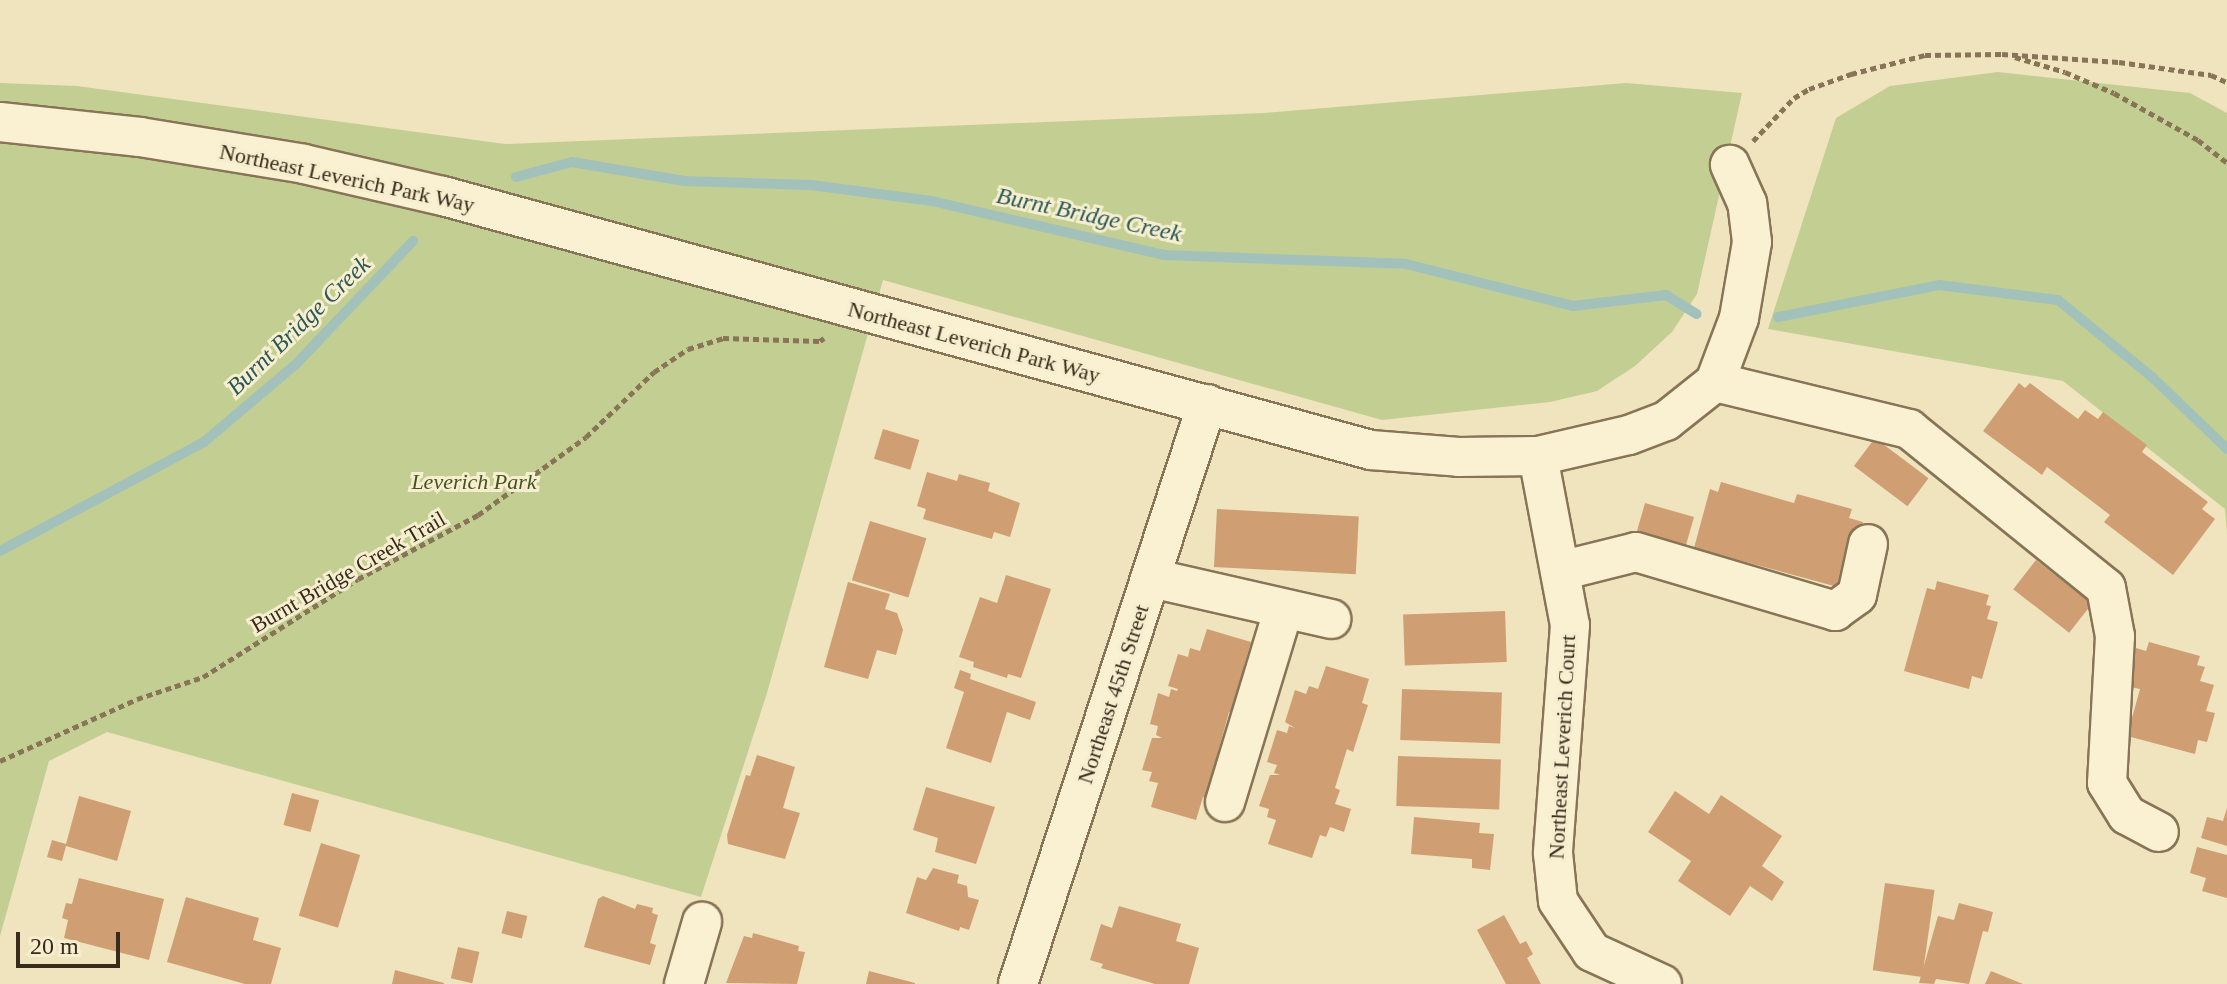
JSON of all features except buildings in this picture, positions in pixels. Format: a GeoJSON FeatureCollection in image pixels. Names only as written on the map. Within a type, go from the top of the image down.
{"type":"FeatureCollection","features":[{"type":"Feature","properties":{"kind":"street","name":"Northeast Leverich Park Way"},"geometry":{"type":"LineString","coordinates":[[0,122],[140,137],[304,164],[443,196],[1371,450],[1459,457],[1538,456],[1586,447],[1666,421],[1715,382]]}},
{"type":"Feature","properties":{"kind":"street"},"geometry":{"type":"LineString","coordinates":[[1730,165],[1747,203],[1752,242],[1739,318],[1715,382],[1909,429],[2106,588],[2115,636],[2107,783],[2127,815],[2159,832]]}},
{"type":"Feature","properties":{"kind":"street","name":"Northeast 45th Street"},"geometry":{"type":"LineString","coordinates":[[1018,984],[1207,404]]}},
{"type":"Feature","properties":{"kind":"street","name":"Northeast Leverich Court"},"geometry":{"type":"LineString","coordinates":[[1538,456],[1570,625],[1553,853],[1558,901],[1592,952],[1662,984]]}},
{"type":"Feature","properties":{"kind":"street"},"geometry":{"type":"LineString","coordinates":[[1560,571],[1636,552],[1835,611],[1857,595],[1868,544]]}},
{"type":"Feature","properties":{"kind":"street"},"geometry":{"type":"LineString","coordinates":[[1151,578],[1283,611],[1331,619]]}},
{"type":"Feature","properties":{"kind":"street"},"geometry":{"type":"LineString","coordinates":[[1225,802],[1283,611]]}},
{"type":"Feature","properties":{"kind":"street"},"geometry":{"type":"LineString","coordinates":[[684,984],[702,922]]}},
{"type":"Feature","properties":{"kind":"path"},"geometry":{"type":"LineString","coordinates":[[1730,165],[1794,98],[1809,89],[1851,74],[1925,55],[2002,54],[2119,62],[2211,75],[2227,82]]}},
{"type":"Feature","properties":{"kind":"path"},"geometry":{"type":"LineString","coordinates":[[2002,54],[2065,72],[2114,93],[2198,140],[2227,163]]}},
{"type":"Feature","properties":{"kind":"path","name":"Burnt Bridge Creek Trail"},"geometry":{"type":"LineString","coordinates":[[0,761],[27,745],[137,699],[203,677],[358,579],[478,515],[586,437],[654,372],[688,349],[723,338],[820,341],[854,310]]}},
{"type":"Feature","properties":{"kind":"green space"},"geometry":{"type":"Polygon","coordinates":[[[1998,72],[2190,93],[2227,113],[2227,532],[2225,509],[2063,381],[1768,329],[1836,118],[1890,86],[1998,72]]]}},
{"type":"Feature","properties":{"kind":"green space","name":"Leverich Park"},"geometry":{"type":"Polygon","coordinates":[[[0,83],[77,86],[505,144],[1264,113],[1626,83],[1742,93],[1697,294],[1672,332],[1635,366],[1597,391],[1550,402],[1382,420],[883,280],[767,693],[701,897],[107,732],[49,761],[0,936],[0,83]]]}},
{"type":"Feature","properties":{"kind":"waterway","name":"Burnt Bridge Creek"},"geometry":{"type":"LineString","coordinates":[[516,177],[572,162],[684,181],[811,185],[932,201],[1164,255],[1406,264],[1573,306],[1666,295],[1696,314]]}},
{"type":"Feature","properties":{"kind":"waterway","name":"Burnt Bridge Creek"},"geometry":{"type":"LineString","coordinates":[[0,551],[204,442],[296,364],[413,241]]}},
{"type":"Feature","properties":{"kind":"waterway","name":"Burnt Bridge Creek"},"geometry":{"type":"LineString","coordinates":[[1778,317],[1939,285],[2058,300],[2152,377],[2227,449]]}}]}
